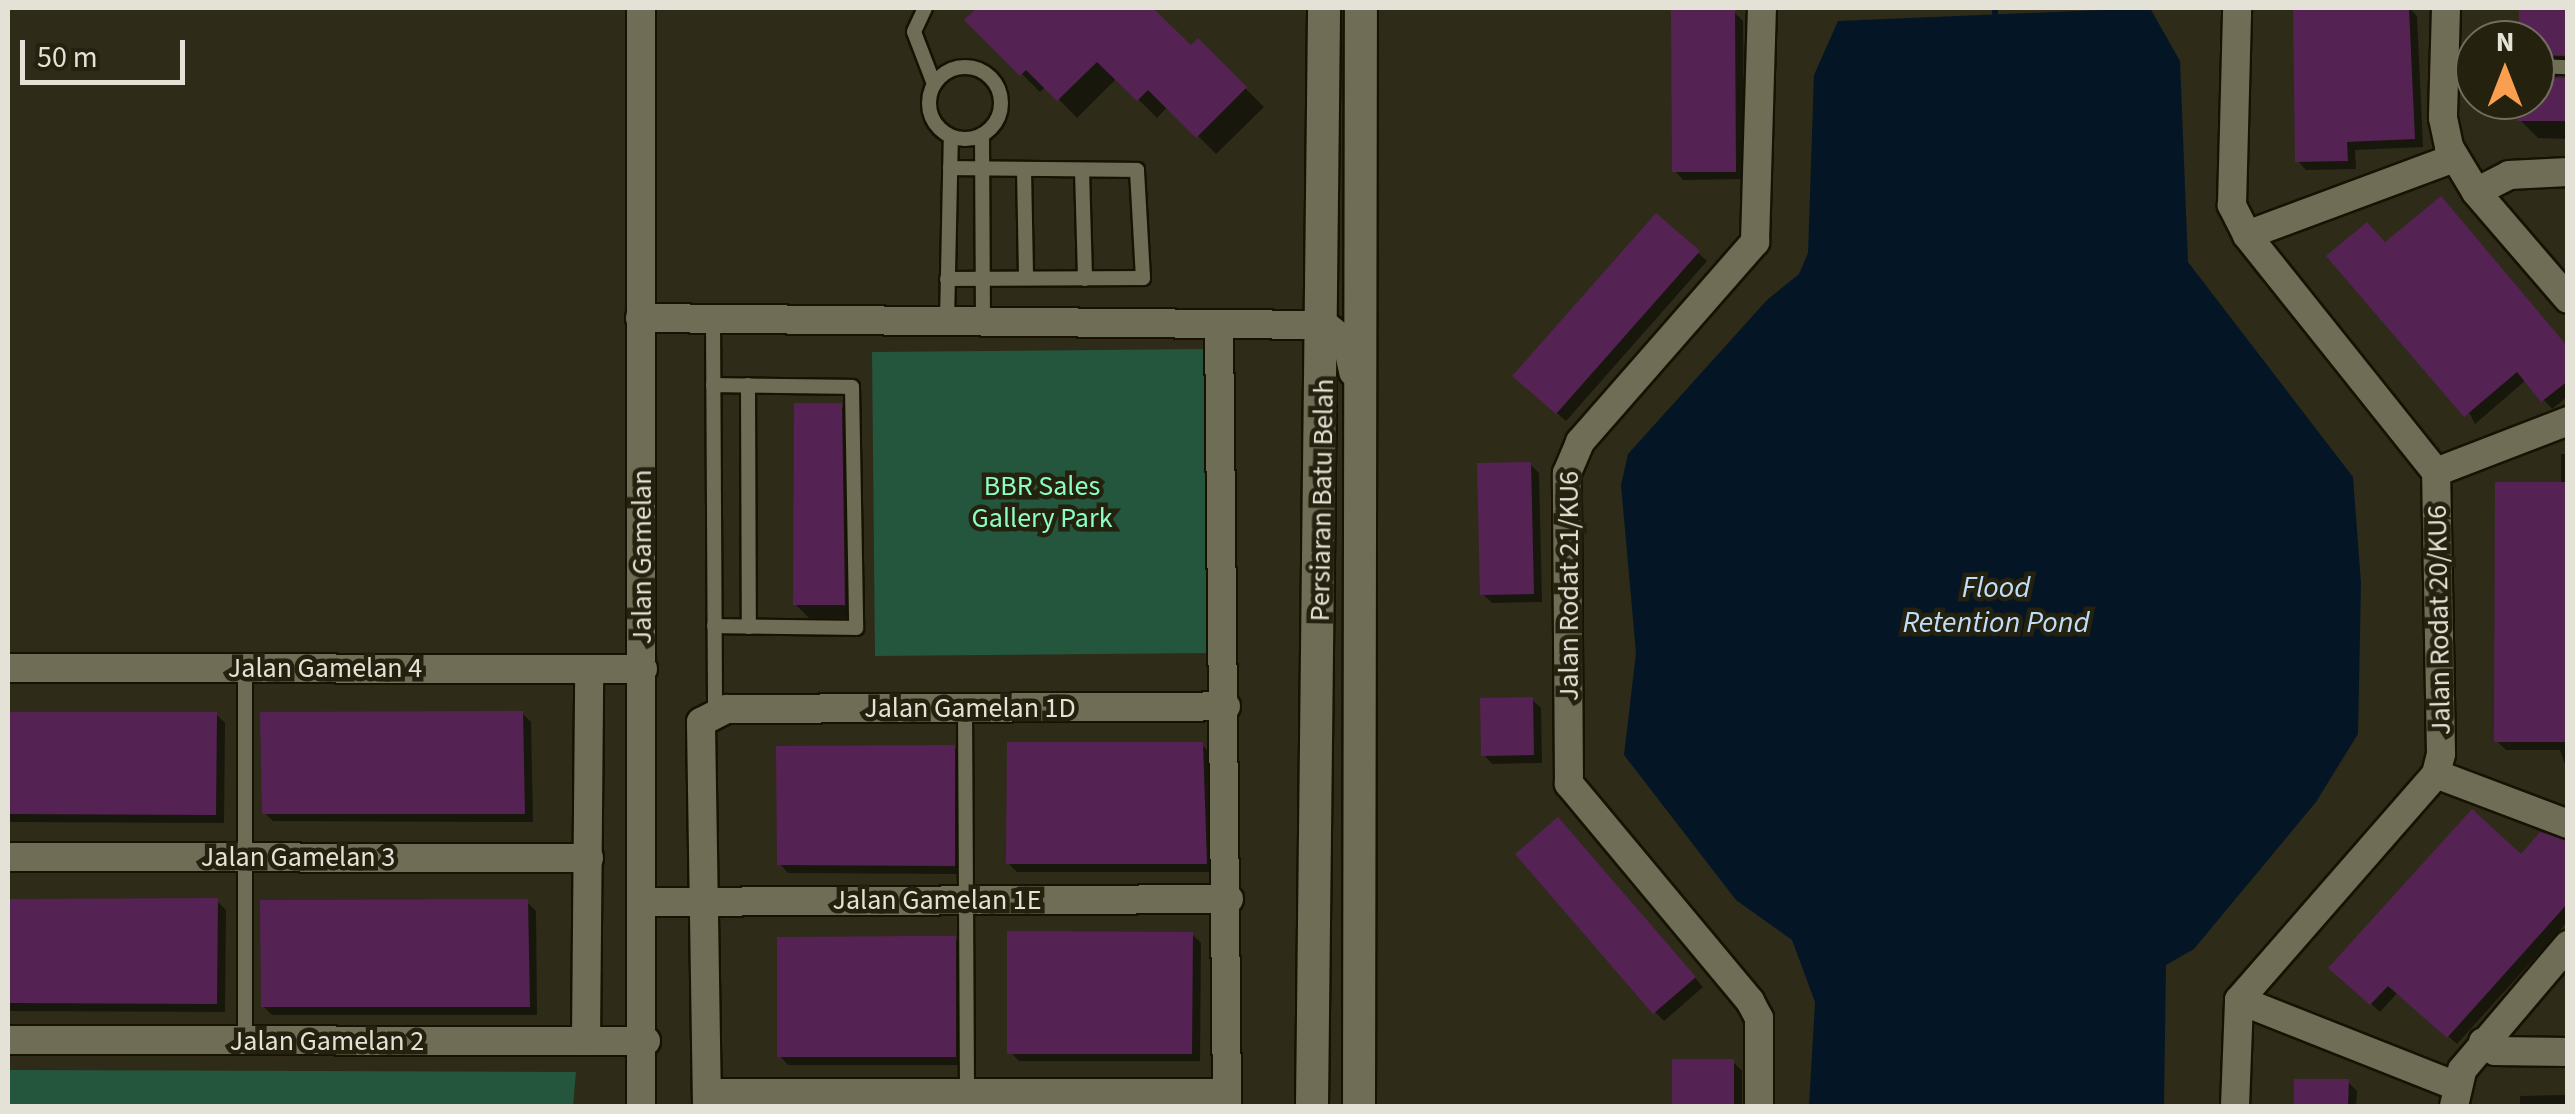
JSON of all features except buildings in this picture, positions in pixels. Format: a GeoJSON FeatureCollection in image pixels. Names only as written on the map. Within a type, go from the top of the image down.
{"type":"FeatureCollection","features":[{"type":"Feature","properties":{"kind":"street","name":"Jalan Gamelan"},"geometry":{"type":"LineString","coordinates":[[641,8],[646,1041],[641,1106]]}},
{"type":"Feature","properties":{"kind":"street","name":"Persiaran Batu Belah"},"geometry":{"type":"LineString","coordinates":[[1312,1106],[1325,325],[1324,8]]}},
{"type":"Feature","properties":{"kind":"street","name":"Persiaran Batu Belah"},"geometry":{"type":"LineString","coordinates":[[1360,8],[1360,1106]]}},
{"type":"Feature","properties":{"kind":"street","name":"Jalan Rodat 21/KU6"},"geometry":{"type":"LineString","coordinates":[[1759,1106],[1758,1018],[1750,1001],[1570,784],[1567,473],[1580,442],[1755,242],[1762,8]]}},
{"type":"Feature","properties":{"kind":"street","name":"Jalan Rodat 20/KU6"},"geometry":{"type":"LineString","coordinates":[[2236,8],[2232,204],[2246,235],[2436,472],[2442,754],[2436,774],[2238,1000]]}},
{"type":"Feature","properties":{"kind":"street"},"geometry":{"type":"LineString","coordinates":[[2446,8],[2443,118],[2454,158],[2476,192],[2568,298]]}},
{"type":"Feature","properties":{"kind":"street"},"geometry":{"type":"LineString","coordinates":[[2246,235],[2454,158]]}},
{"type":"Feature","properties":{"kind":"street"},"geometry":{"type":"LineString","coordinates":[[2476,192],[2509,175],[2568,172]]}},
{"type":"Feature","properties":{"kind":"street"},"geometry":{"type":"LineString","coordinates":[[640,318],[1325,325],[1347,343],[1359,403]]}},
{"type":"Feature","properties":{"kind":"street"},"geometry":{"type":"LineString","coordinates":[[715,715],[701,722],[707,1100],[1227,1100],[1229,898],[1219,324]]}},
{"type":"Feature","properties":{"kind":"street"},"geometry":{"type":"LineString","coordinates":[[2436,472],[2568,421]]}},
{"type":"Feature","properties":{"kind":"street","name":"Jalan Gamelan 4"},"geometry":{"type":"LineString","coordinates":[[8,668],[643,669]]}},
{"type":"Feature","properties":{"kind":"street"},"geometry":{"type":"LineString","coordinates":[[586,1041],[590,669]]}},
{"type":"Feature","properties":{"kind":"street","name":"Jalan Gamelan 1D"},"geometry":{"type":"LineString","coordinates":[[715,715],[727,709],[1226,706]]}},
{"type":"Feature","properties":{"kind":"street"},"geometry":{"type":"LineString","coordinates":[[2436,774],[2568,824]]}},
{"type":"Feature","properties":{"kind":"street","name":"Jalan Gamelan 3"},"geometry":{"type":"LineString","coordinates":[[8,856],[590,858]]}},
{"type":"Feature","properties":{"kind":"street","name":"Jalan Gamelan 1E"},"geometry":{"type":"LineString","coordinates":[[645,902],[1229,898]]}},
{"type":"Feature","properties":{"kind":"street"},"geometry":{"type":"LineString","coordinates":[[2235,1106],[2238,1000],[2454,1096],[2483,1042],[2568,946]]}},
{"type":"Feature","properties":{"kind":"street","name":"Jalan Gamelan 2"},"geometry":{"type":"LineString","coordinates":[[8,1040],[646,1041]]}},
{"type":"Feature","properties":{"kind":"street"},"geometry":{"type":"LineString","coordinates":[[2483,1042],[2495,1051],[2568,1052]]}},
{"type":"Feature","properties":{"kind":"lane"},"geometry":{"type":"LineString","coordinates":[[926,8],[914,32],[934,84],[929,108],[951,137],[947,321]]}},
{"type":"Feature","properties":{"kind":"lane"},"geometry":{"type":"LineString","coordinates":[[934,84],[964,67],[995,83],[1001,106],[982,135],[983,321]]}},
{"type":"Feature","properties":{"kind":"lane"},"geometry":{"type":"LineString","coordinates":[[951,137],[982,135]]}},
{"type":"Feature","properties":{"kind":"lane"},"geometry":{"type":"LineString","coordinates":[[948,280],[1143,278],[1136,170],[950,168]]}},
{"type":"Feature","properties":{"kind":"lane"},"geometry":{"type":"LineString","coordinates":[[1024,170],[1026,278]]}},
{"type":"Feature","properties":{"kind":"lane"},"geometry":{"type":"LineString","coordinates":[[1082,170],[1085,279]]}},
{"type":"Feature","properties":{"kind":"lane"},"geometry":{"type":"LineString","coordinates":[[713,318],[715,715]]}},
{"type":"Feature","properties":{"kind":"lane"},"geometry":{"type":"LineString","coordinates":[[713,385],[852,386],[856,628],[714,626]]}},
{"type":"Feature","properties":{"kind":"lane"},"geometry":{"type":"LineString","coordinates":[[748,386],[749,626]]}},
{"type":"Feature","properties":{"kind":"lane"},"geometry":{"type":"LineString","coordinates":[[245,668],[245,1041]]}},
{"type":"Feature","properties":{"kind":"lane"},"geometry":{"type":"LineString","coordinates":[[965,708],[967,1100]]}},
{"type":"Feature","properties":{"kind":"green space","name":"BBR Sales Gallery Park"},"geometry":{"type":"Polygon","coordinates":[[[1208,349],[1211,653],[875,656],[872,352],[1208,349]]]}},
{"type":"Feature","properties":{"kind":"green space"},"geometry":{"type":"Polygon","coordinates":[[[8,1070],[576,1072],[573,1106],[8,1106],[8,1070]]]}},
{"type":"Feature","properties":{"kind":"water","name":"Flood Retention Pond"},"geometry":{"type":"Polygon","coordinates":[[[2150,8],[2180,61],[2188,262],[2353,477],[2361,583],[2358,734],[2316,802],[2194,949],[2166,965],[2164,1106],[1809,1106],[1815,1002],[1792,940],[1736,900],[1624,755],[1636,653],[1621,485],[1628,454],[1767,300],[1799,274],[1808,253],[1814,75],[1838,21],[2150,8]]]}},
{"type":"Feature","properties":{"kind":"waterway"},"geometry":{"type":"LineString","coordinates":[[1995,8],[1995,14]]}}]}
